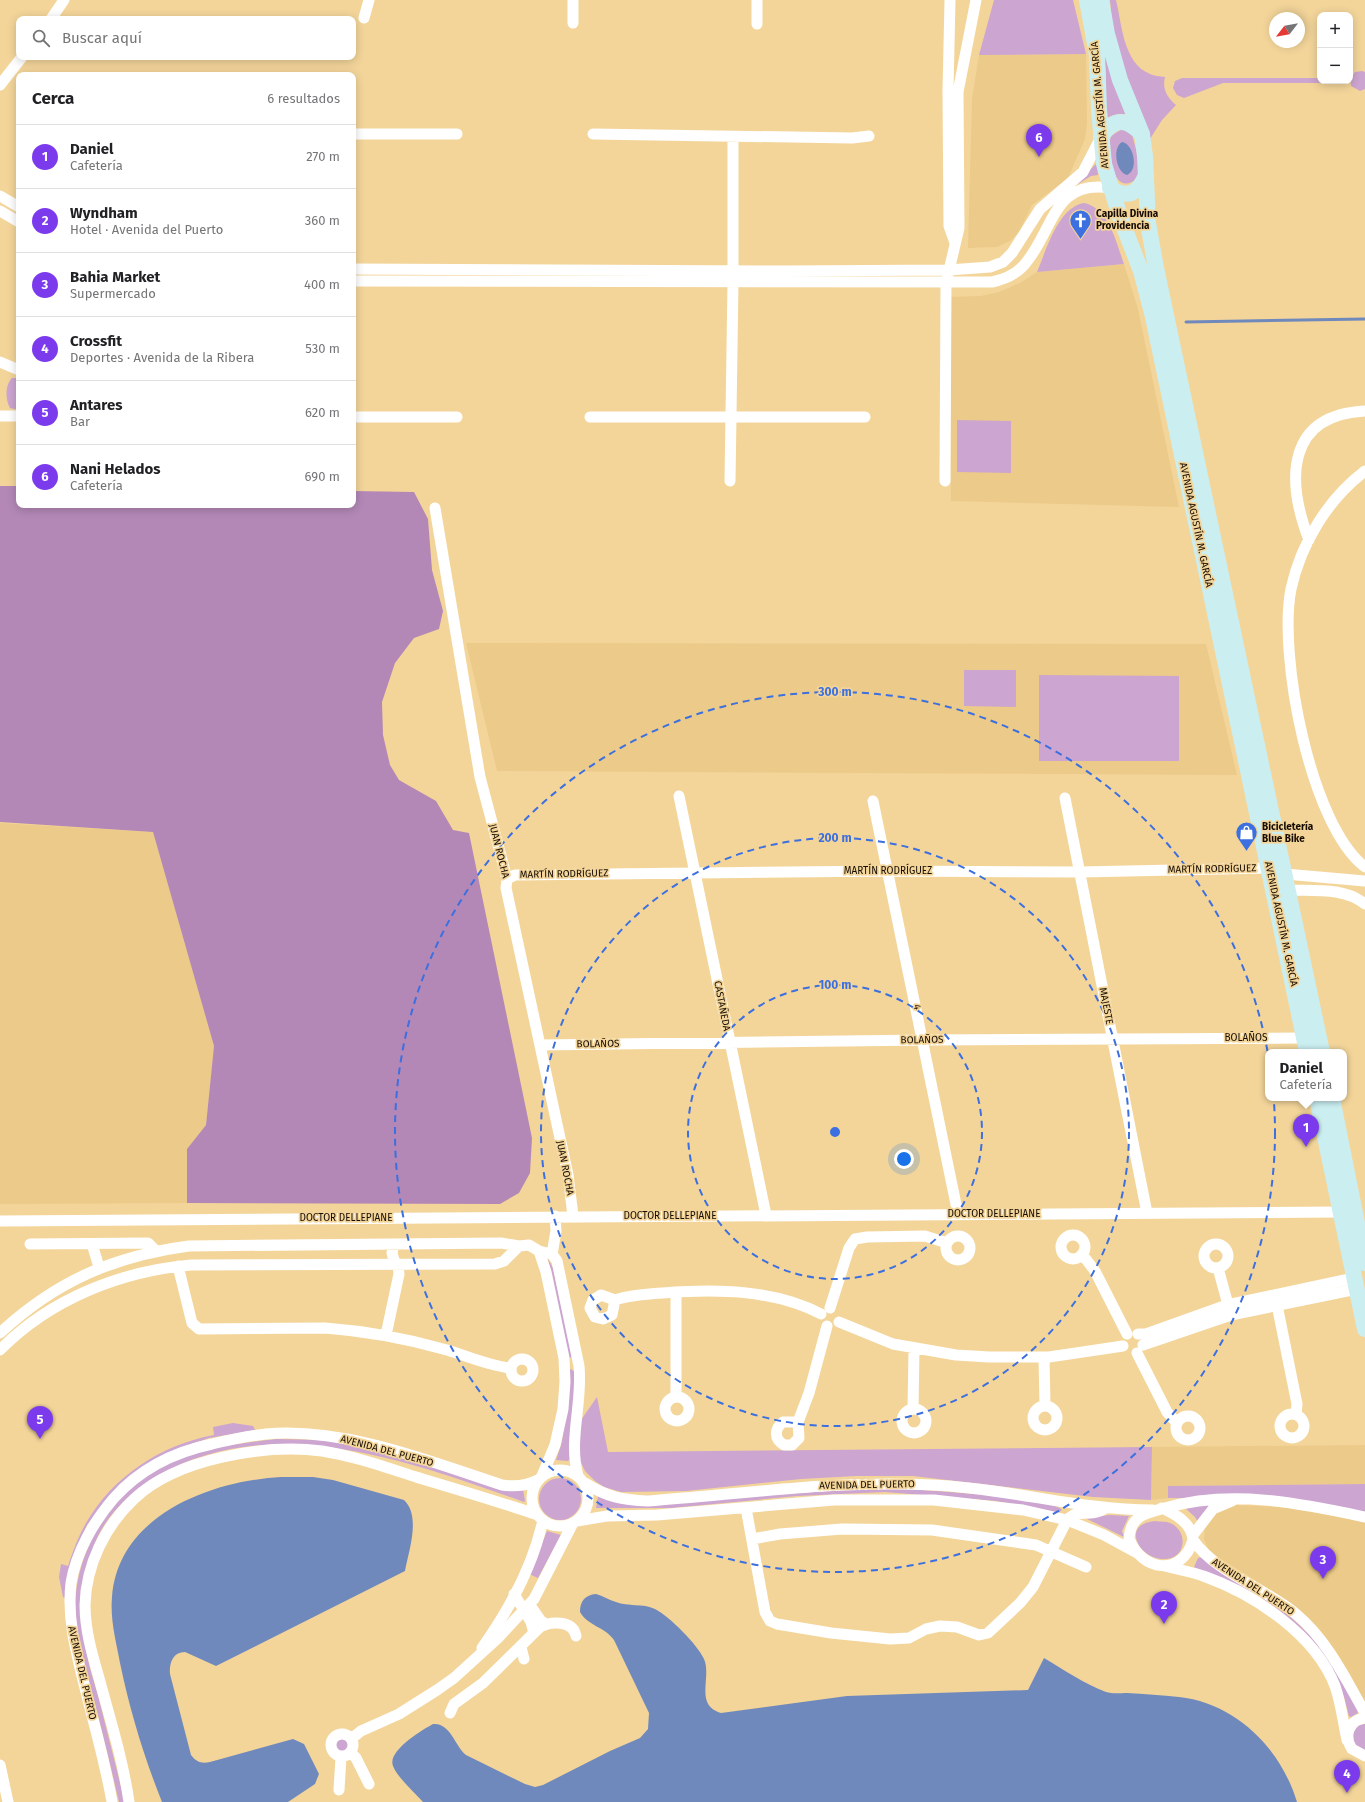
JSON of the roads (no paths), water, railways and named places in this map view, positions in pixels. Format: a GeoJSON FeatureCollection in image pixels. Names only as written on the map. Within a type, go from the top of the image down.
{"type":"FeatureCollection","features":[{"type":"Feature","properties":{"kind":"main road","name":"AVENIDA AGUSTÍN M. GARCÍA"},"geometry":{"type":"LineString","coordinates":[[1087,0],[1097,55],[1101,137],[1104,164],[1110,188],[1141,271],[1153,317],[1241,743],[1278,866]]}},
{"type":"Feature","properties":{"kind":"main road","name":"AVENIDA AGUSTÍN M. GARCÍA"},"geometry":{"type":"LineString","coordinates":[[1101,0],[1107,34],[1120,80],[1142,134],[1146,175],[1148,223],[1156,268],[1278,866],[1306,1045]]}},
{"type":"Feature","properties":{"kind":"main road"},"geometry":{"type":"LineString","coordinates":[[1101,137],[1107,127],[1113,123],[1121,122],[1133,126],[1142,134]]}},
{"type":"Feature","properties":{"kind":"main road"},"geometry":{"type":"LineString","coordinates":[[1110,188],[1117,193],[1129,194],[1139,188],[1146,175]]}},
{"type":"Feature","properties":{"kind":"main road","name":"AVENIDA AGUSTÍN M. GARCÍA"},"geometry":{"type":"LineString","coordinates":[[1281,888],[1321,1049]]}},
{"type":"Feature","properties":{"kind":"main road"},"geometry":{"type":"LineString","coordinates":[[1317,1101],[1353,1212],[1356,1284],[1365,1329]]}},
{"type":"Feature","properties":{"kind":"main road"},"geometry":{"type":"LineString","coordinates":[[1333,1101],[1353,1212],[1365,1263]]}},
{"type":"Feature","properties":{"kind":"street"},"geometry":{"type":"LineString","coordinates":[[53,16],[64,0]]}},
{"type":"Feature","properties":{"kind":"street"},"geometry":{"type":"LineString","coordinates":[[364,18],[369,0]]}},
{"type":"Feature","properties":{"kind":"street"},"geometry":{"type":"LineString","coordinates":[[573,0],[573,23]]}},
{"type":"Feature","properties":{"kind":"street"},"geometry":{"type":"LineString","coordinates":[[757,0],[757,24]]}},
{"type":"Feature","properties":{"kind":"street"},"geometry":{"type":"LineString","coordinates":[[950,0],[949,226],[955,243]]}},
{"type":"Feature","properties":{"kind":"street"},"geometry":{"type":"LineString","coordinates":[[945,481],[946,283],[959,228],[958,92],[976,0]]}},
{"type":"Feature","properties":{"kind":"street"},"geometry":{"type":"LineString","coordinates":[[0,85],[20,60]]}},
{"type":"Feature","properties":{"kind":"street"},"geometry":{"type":"LineString","coordinates":[[949,61],[965,60]]}},
{"type":"Feature","properties":{"kind":"street"},"geometry":{"type":"LineString","coordinates":[[356,134],[458,134]]}},
{"type":"Feature","properties":{"kind":"street"},"geometry":{"type":"LineString","coordinates":[[593,134],[852,138],[869,136]]}},
{"type":"Feature","properties":{"kind":"street"},"geometry":{"type":"LineString","coordinates":[[730,481],[733,276],[733,137]]}},
{"type":"Feature","properties":{"kind":"street"},"geometry":{"type":"LineString","coordinates":[[356,269],[526,270],[946,283],[983,283],[1000,280],[1013,274],[1028,260],[1064,195],[1083,172],[1101,137]]}},
{"type":"Feature","properties":{"kind":"street"},"geometry":{"type":"LineString","coordinates":[[1028,260],[1016,263],[1012,259],[1015,249],[1040,209],[1064,195],[1080,189],[1091,186],[1110,188]]}},
{"type":"Feature","properties":{"kind":"street"},"geometry":{"type":"LineString","coordinates":[[0,196],[16,205]]}},
{"type":"Feature","properties":{"kind":"street"},"geometry":{"type":"LineString","coordinates":[[0,211],[16,220]]}},
{"type":"Feature","properties":{"kind":"street"},"geometry":{"type":"LineString","coordinates":[[356,281],[526,282],[949,270],[990,267],[1002,262],[1022,244],[1028,246],[1028,260]]}},
{"type":"Feature","properties":{"kind":"street"},"geometry":{"type":"LineString","coordinates":[[526,270],[526,282]]}},
{"type":"Feature","properties":{"kind":"street"},"geometry":{"type":"LineString","coordinates":[[0,362],[16,369]]}},
{"type":"Feature","properties":{"kind":"street"},"geometry":{"type":"LineString","coordinates":[[1309,540],[1303,524],[1296,488],[1295,470],[1298,455],[1310,433],[1328,418],[1337,414],[1365,411]]}},
{"type":"Feature","properties":{"kind":"street"},"geometry":{"type":"LineString","coordinates":[[0,416],[16,416]]}},
{"type":"Feature","properties":{"kind":"street"},"geometry":{"type":"LineString","coordinates":[[356,416],[457,417]]}},
{"type":"Feature","properties":{"kind":"street"},"geometry":{"type":"LineString","coordinates":[[590,417],[864,417]]}},
{"type":"Feature","properties":{"kind":"street"},"geometry":{"type":"LineString","coordinates":[[1365,471],[1347,486],[1332,503],[1309,540],[1298,564],[1288,611],[1289,643],[1298,714],[1311,765],[1327,815],[1347,850],[1365,867]]}},
{"type":"Feature","properties":{"kind":"street","name":"JUAN ROCHA"},"geometry":{"type":"LineString","coordinates":[[435,508],[480,777],[507,879],[506,888],[568,1175],[573,1216]]}},
{"type":"Feature","properties":{"kind":"street","name":"CASTAÑEDA"},"geometry":{"type":"LineString","coordinates":[[679,796],[766,1215]]}},
{"type":"Feature","properties":{"kind":"street","name":"MAJESTE"},"geometry":{"type":"LineString","coordinates":[[1065,798],[1147,1213]]}},
{"type":"Feature","properties":{"kind":"street","name":"4"},"geometry":{"type":"LineString","coordinates":[[873,801],[924,1040],[958,1214]]}},
{"type":"Feature","properties":{"kind":"street","name":"MARTÍN RODRÍGUEZ"},"geometry":{"type":"LineString","coordinates":[[507,879],[515,875],[888,871],[1080,872],[1278,866],[1315,876],[1365,881]]}},
{"type":"Feature","properties":{"kind":"street"},"geometry":{"type":"LineString","coordinates":[[1315,876],[1315,891]]}},
{"type":"Feature","properties":{"kind":"street"},"geometry":{"type":"LineString","coordinates":[[1281,888],[1344,893],[1356,897],[1365,904]]}},
{"type":"Feature","properties":{"kind":"street","name":"BOLAÑOS"},"geometry":{"type":"LineString","coordinates":[[540,1045],[1112,1038],[1306,1045]]}},
{"type":"Feature","properties":{"kind":"street","name":"DOCTOR DELLEPIANE"},"geometry":{"type":"LineString","coordinates":[[0,1221],[555,1216],[1353,1212]]}},
{"type":"Feature","properties":{"kind":"street"},"geometry":{"type":"LineString","coordinates":[[552,1254],[556,1231],[555,1216]]}},
{"type":"Feature","properties":{"kind":"street"},"geometry":{"type":"LineString","coordinates":[[615,1300],[625,1297],[676,1292],[747,1293],[826,1311],[838,1313],[838,1322],[835,1326],[827,1326],[822,1323],[826,1311],[849,1248],[855,1239],[867,1237],[925,1236],[947,1243]]}},
{"type":"Feature","properties":{"kind":"street"},"geometry":{"type":"LineString","coordinates":[[30,1244],[148,1243],[161,1250],[167,1261],[178,1266]]}},
{"type":"Feature","properties":{"kind":"street"},"geometry":{"type":"LineString","coordinates":[[0,1333],[30,1306],[48,1294],[99,1267],[161,1250],[183,1246],[501,1243],[519,1246],[529,1245],[538,1251],[552,1254],[557,1261],[560,1272],[579,1366],[580,1382],[574,1446],[581,1479],[589,1499],[587,1508],[575,1522],[528,1608],[498,1638],[454,1678],[427,1697],[399,1714],[361,1731],[351,1739]]}},
{"type":"Feature","properties":{"kind":"street"},"geometry":{"type":"LineString","coordinates":[[92,1244],[99,1267]]}},
{"type":"Feature","properties":{"kind":"street"},"geometry":{"type":"LineString","coordinates":[[394,1244],[392,1253],[401,1264]]}},
{"type":"Feature","properties":{"kind":"street"},"geometry":{"type":"LineString","coordinates":[[386,1335],[398,1274],[401,1264],[412,1255],[411,1244]]}},
{"type":"Feature","properties":{"kind":"street"},"geometry":{"type":"LineString","coordinates":[[183,1246],[178,1266],[192,1323],[198,1329],[325,1328],[386,1335],[465,1355],[496,1366],[511,1368]]}},
{"type":"Feature","properties":{"kind":"street"},"geometry":{"type":"LineString","coordinates":[[0,1350],[14,1336],[44,1314],[80,1294],[126,1277],[178,1266],[495,1264],[504,1261],[519,1246]]}},
{"type":"Feature","properties":{"kind":"street"},"geometry":{"type":"LineString","coordinates":[[538,1251],[546,1272],[566,1382],[563,1409],[555,1445],[534,1488],[532,1497],[533,1506],[540,1517],[558,1526],[575,1522]]}},
{"type":"Feature","properties":{"kind":"street"},"geometry":{"type":"LineString","coordinates":[[1082,1254],[1087,1258],[1095,1270],[1133,1334],[1142,1338],[1140,1349],[1167,1412],[1177,1423]]}},
{"type":"Feature","properties":{"kind":"street"},"geometry":{"type":"LineString","coordinates":[[1218,1268],[1229,1310]]}},
{"type":"Feature","properties":{"kind":"street"},"geometry":{"type":"LineString","coordinates":[[1229,1310],[1130,1353],[1123,1346],[1123,1339],[1133,1334],[1146,1334],[1229,1310],[1356,1284]]}},
{"type":"Feature","properties":{"kind":"street"},"geometry":{"type":"LineString","coordinates":[[676,1292],[676,1398]]}},
{"type":"Feature","properties":{"kind":"street"},"geometry":{"type":"LineString","coordinates":[[1276,1300],[1297,1404],[1296,1415]]}},
{"type":"Feature","properties":{"kind":"street"},"geometry":{"type":"LineString","coordinates":[[838,1322],[893,1344],[914,1349],[989,1357],[1044,1357],[1123,1346]]}},
{"type":"Feature","properties":{"kind":"street"},"geometry":{"type":"LineString","coordinates":[[798,1422],[809,1393],[827,1326]]}},
{"type":"Feature","properties":{"kind":"street"},"geometry":{"type":"LineString","coordinates":[[913,1408],[914,1349]]}},
{"type":"Feature","properties":{"kind":"street"},"geometry":{"type":"LineString","coordinates":[[1044,1357],[1045,1406]]}},
{"type":"Feature","properties":{"kind":"street"},"geometry":{"type":"LineString","coordinates":[[564,1368],[579,1366]]}},
{"type":"Feature","properties":{"kind":"street","name":"AVENIDA DEL PUERTO"},"geometry":{"type":"LineString","coordinates":[[112,1802],[71,1628],[71,1582],[81,1552],[96,1522],[115,1497],[134,1479],[163,1460],[199,1447],[250,1437],[282,1434],[334,1437],[394,1451],[502,1485],[527,1485],[540,1478]]}},
{"type":"Feature","properties":{"kind":"street","name":"AVENIDA DEL PUERTO"},"geometry":{"type":"LineString","coordinates":[[129,1802],[119,1752],[92,1652],[86,1624],[85,1603],[90,1572],[102,1542],[120,1515],[134,1499],[146,1490],[176,1473],[218,1459],[257,1452],[307,1450],[350,1456],[540,1517]]}},
{"type":"Feature","properties":{"kind":"street"},"geometry":{"type":"LineString","coordinates":[[540,1478],[556,1470],[572,1472],[581,1479]]}},
{"type":"Feature","properties":{"kind":"street","name":"AVENIDA DEL PUERTO"},"geometry":{"type":"LineString","coordinates":[[581,1479],[610,1497],[648,1501],[827,1485],[898,1483],[935,1485],[1050,1498],[1106,1508],[1157,1509]]}},
{"type":"Feature","properties":{"kind":"street","name":"AVENIDA DEL PUERTO"},"geometry":{"type":"LineString","coordinates":[[575,1522],[607,1516],[657,1515],[834,1500],[914,1499],[980,1504],[1023,1510],[1067,1520],[1104,1535],[1137,1553]]}},
{"type":"Feature","properties":{"kind":"street"},"geometry":{"type":"LineString","coordinates":[[1235,1500],[1213,1508],[1193,1537],[1186,1556],[1176,1564],[1165,1566],[1150,1562],[1137,1553],[1131,1544],[1130,1532],[1137,1519],[1157,1509],[1199,1500],[1219,1499],[1292,1503],[1365,1517]]}},
{"type":"Feature","properties":{"kind":"street"},"geometry":{"type":"LineString","coordinates":[[746,1508],[765,1612],[770,1621],[777,1624],[831,1633],[890,1639],[909,1638],[926,1628],[940,1626],[957,1628],[979,1635],[988,1633],[1027,1595],[1053,1551],[1067,1520],[1077,1513],[1092,1515],[1106,1508]]}},
{"type":"Feature","properties":{"kind":"street"},"geometry":{"type":"LineString","coordinates":[[1157,1509],[1180,1518],[1187,1525],[1193,1537]]}},
{"type":"Feature","properties":{"kind":"street"},"geometry":{"type":"LineString","coordinates":[[471,1663],[487,1641],[531,1561],[540,1517]]}},
{"type":"Feature","properties":{"kind":"street"},"geometry":{"type":"LineString","coordinates":[[752,1539],[780,1534],[842,1529],[932,1530],[1036,1545],[1053,1551],[1086,1567]]}},
{"type":"Feature","properties":{"kind":"street","name":"AVENIDA DEL PUERTO"},"geometry":{"type":"LineString","coordinates":[[1193,1537],[1206,1556],[1277,1600],[1309,1626],[1328,1648],[1365,1713]]}},
{"type":"Feature","properties":{"kind":"street","name":"AVENIDA DEL PUERTO"},"geometry":{"type":"LineString","coordinates":[[1165,1566],[1208,1578],[1250,1598],[1283,1620],[1310,1647],[1329,1675],[1340,1703],[1347,1740]]}},
{"type":"Feature","properties":{"kind":"street"},"geometry":{"type":"LineString","coordinates":[[514,1594],[541,1621],[546,1624]]}},
{"type":"Feature","properties":{"kind":"street"},"geometry":{"type":"LineString","coordinates":[[528,1608],[534,1633]]}},
{"type":"Feature","properties":{"kind":"street"},"geometry":{"type":"LineString","coordinates":[[450,1713],[454,1704],[483,1683],[534,1633],[546,1624],[554,1622],[566,1625],[572,1628],[576,1636]]}},
{"type":"Feature","properties":{"kind":"street"},"geometry":{"type":"LineString","coordinates":[[521,1647],[524,1659]]}},
{"type":"Feature","properties":{"kind":"street"},"geometry":{"type":"LineString","coordinates":[[1365,1718],[1353,1723],[1349,1728],[1347,1740],[1349,1745],[1360,1754],[1365,1765]]}},
{"type":"Feature","properties":{"kind":"street"},"geometry":{"type":"LineString","coordinates":[[339,1790],[346,1755],[353,1746],[351,1739],[341,1734],[337,1735],[331,1740],[332,1752],[346,1755],[356,1758],[369,1784]]}},
{"type":"Feature","properties":{"kind":"street"},"geometry":{"type":"LineString","coordinates":[[0,1765],[8,1802]]}},
{"type":"Feature","properties":{"kind":"water"},"geometry":{"type":"Polygon","coordinates":[[[1122,142],[1130,147],[1134,157],[1133,168],[1127,175],[1120,169],[1116,154],[1119,145],[1122,142]]]}},
{"type":"Feature","properties":{"kind":"water"},"geometry":{"type":"Polygon","coordinates":[[[281,1477],[313,1477],[333,1480],[404,1500],[412,1515],[413,1524],[411,1544],[405,1571],[216,1666],[185,1652],[177,1654],[171,1662],[170,1674],[191,1755],[197,1761],[202,1763],[210,1762],[293,1739],[304,1744],[319,1774],[315,1784],[288,1802],[162,1802],[143,1751],[124,1681],[115,1639],[112,1597],[118,1568],[131,1544],[150,1524],[172,1508],[198,1495],[226,1486],[254,1480],[281,1477]]]}},
{"type":"Feature","properties":{"kind":"water"},"geometry":{"type":"Polygon","coordinates":[[[596,1594],[625,1604],[650,1607],[661,1613],[675,1624],[696,1646],[704,1659],[706,1666],[705,1690],[708,1704],[713,1709],[721,1713],[847,1696],[1028,1690],[1044,1658],[1082,1681],[1106,1692],[1179,1697],[1200,1701],[1219,1708],[1237,1719],[1268,1747],[1280,1764],[1290,1783],[1297,1802],[423,1802],[398,1775],[393,1766],[393,1760],[395,1754],[400,1748],[421,1731],[433,1724],[439,1724],[444,1727],[452,1735],[466,1755],[525,1784],[535,1787],[543,1785],[610,1751],[640,1738],[648,1729],[649,1713],[614,1640],[606,1632],[583,1617],[580,1612],[584,1599],[596,1594]]]}},
{"type":"Feature","properties":{"kind":"waterway"},"geometry":{"type":"LineString","coordinates":[[1186,322],[1365,319]]}},
{"type":"Feature","properties":{"kind":"place","name":"Nani Helados"},"geometry":{"type":"Point","coordinates":[1039,157]}},
{"type":"Feature","properties":{"kind":"place","name":"Capilla Divina Providencia"},"geometry":{"type":"Point","coordinates":[1081,240]}},
{"type":"Feature","properties":{"kind":"place","name":"Bicicletería Blue Bike"},"geometry":{"type":"Point","coordinates":[1246,852]}},
{"type":"Feature","properties":{"kind":"place","name":"Daniel"},"geometry":{"type":"Point","coordinates":[1306,1147]}},
{"type":"Feature","properties":{"kind":"place","name":"Antares"},"geometry":{"type":"Point","coordinates":[40,1439]}},
{"type":"Feature","properties":{"kind":"place","name":"Bahia Market"},"geometry":{"type":"Point","coordinates":[1323,1579]}},
{"type":"Feature","properties":{"kind":"place","name":"Wyndham"},"geometry":{"type":"Point","coordinates":[1164,1624]}},
{"type":"Feature","properties":{"kind":"place","name":"Crossfit"},"geometry":{"type":"Point","coordinates":[1347,1793]}}]}
